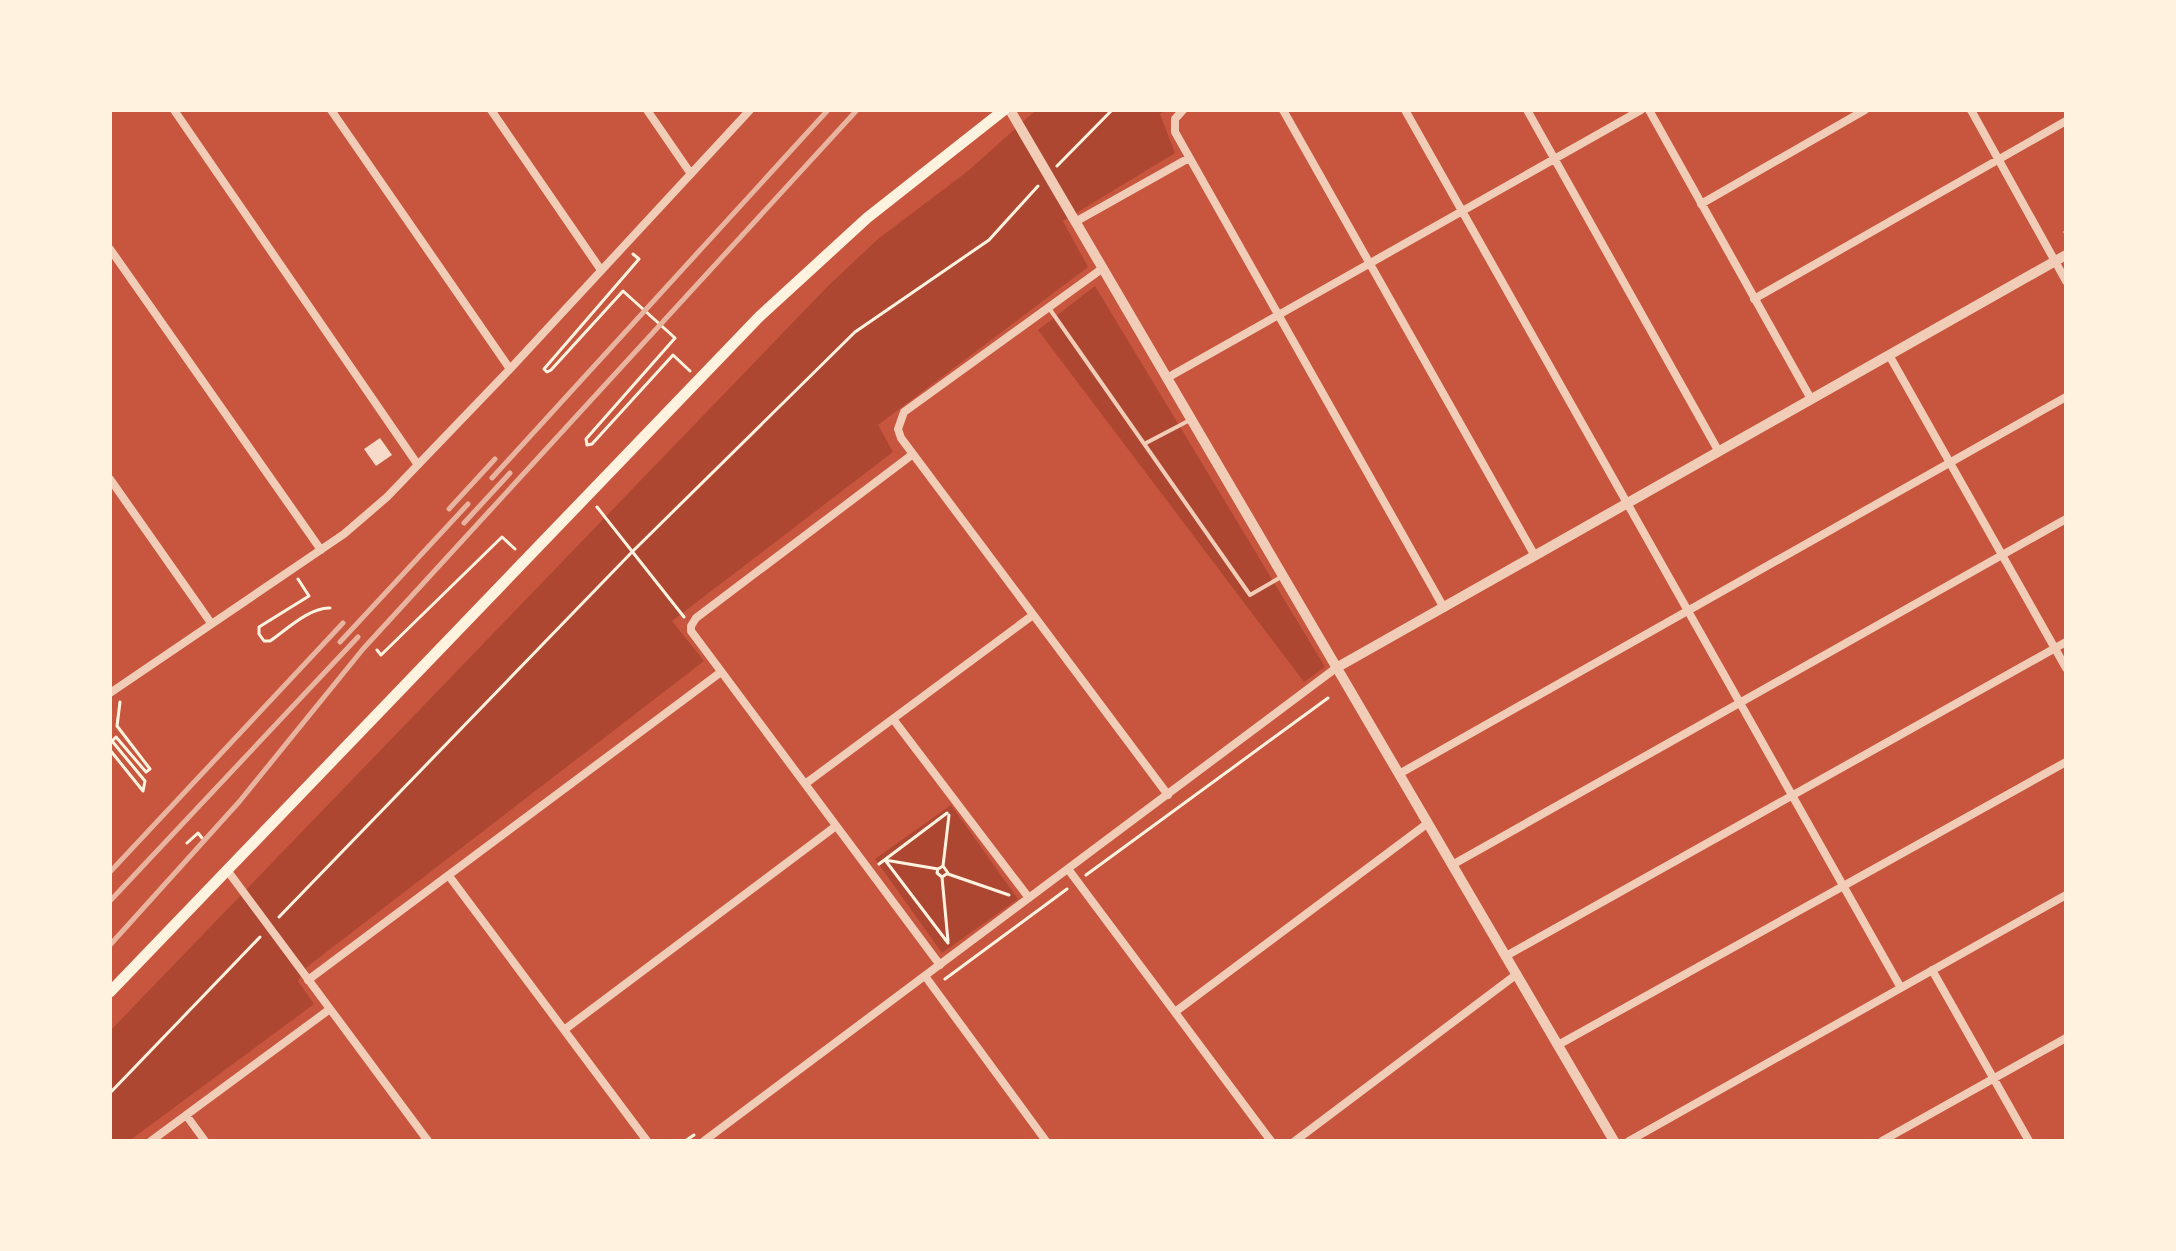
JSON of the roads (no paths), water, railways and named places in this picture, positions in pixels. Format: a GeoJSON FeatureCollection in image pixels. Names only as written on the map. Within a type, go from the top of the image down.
{"type":"FeatureCollection","features":[{"type":"Feature","properties":{"kind":"main road"},"geometry":{"type":"LineString","coordinates":[[110,992],[769,307],[835,245],[1007,110]]}},
{"type":"Feature","properties":{"kind":"street"},"geometry":{"type":"LineString","coordinates":[[174,110],[418,465]]}},
{"type":"Feature","properties":{"kind":"street"},"geometry":{"type":"LineString","coordinates":[[331,110],[510,369]]}},
{"type":"Feature","properties":{"kind":"street"},"geometry":{"type":"LineString","coordinates":[[491,110],[601,270]]}},
{"type":"Feature","properties":{"kind":"street"},"geometry":{"type":"LineString","coordinates":[[647,110],[691,174]]}},
{"type":"Feature","properties":{"kind":"street"},"geometry":{"type":"LineString","coordinates":[[112,692],[366,516],[510,369],[750,110]]}},
{"type":"Feature","properties":{"kind":"street"},"geometry":{"type":"LineString","coordinates":[[1007,110],[1103,268],[1614,1141]]}},
{"type":"Feature","properties":{"kind":"street"},"geometry":{"type":"LineString","coordinates":[[1183,110],[1175,119],[1175,132],[1444,608]]}},
{"type":"Feature","properties":{"kind":"street"},"geometry":{"type":"LineString","coordinates":[[1283,110],[1535,556]]}},
{"type":"Feature","properties":{"kind":"street"},"geometry":{"type":"LineString","coordinates":[[1405,110],[1901,988]]}},
{"type":"Feature","properties":{"kind":"street"},"geometry":{"type":"LineString","coordinates":[[1527,110],[1719,452]]}},
{"type":"Feature","properties":{"kind":"street"},"geometry":{"type":"LineString","coordinates":[[1167,378],[1641,110]]}},
{"type":"Feature","properties":{"kind":"street"},"geometry":{"type":"LineString","coordinates":[[1649,110],[1811,399]]}},
{"type":"Feature","properties":{"kind":"street"},"geometry":{"type":"LineString","coordinates":[[1701,204],[1865,110]]}},
{"type":"Feature","properties":{"kind":"street"},"geometry":{"type":"LineString","coordinates":[[1971,110],[2061,258],[2066,281]]}},
{"type":"Feature","properties":{"kind":"street"},"geometry":{"type":"LineString","coordinates":[[1754,299],[2066,121]]}},
{"type":"Feature","properties":{"kind":"street"},"geometry":{"type":"LineString","coordinates":[[1075,222],[1189,158]]}},
{"type":"Feature","properties":{"kind":"street"},"geometry":{"type":"LineString","coordinates":[[110,249],[321,550]]}},
{"type":"Feature","properties":{"kind":"street"},"geometry":{"type":"LineString","coordinates":[[704,1141],[1336,668],[2061,258]]}},
{"type":"Feature","properties":{"kind":"street"},"geometry":{"type":"LineString","coordinates":[[1103,268],[904,412],[898,424],[899,434],[1168,795]]}},
{"type":"Feature","properties":{"kind":"street"},"geometry":{"type":"LineString","coordinates":[[1889,355],[2066,668]]}},
{"type":"Feature","properties":{"kind":"street"},"geometry":{"type":"LineString","coordinates":[[1399,774],[2066,397]]}},
{"type":"Feature","properties":{"kind":"street"},"geometry":{"type":"LineString","coordinates":[[913,454],[696,618],[691,626],[693,635],[940,965]]}},
{"type":"Feature","properties":{"kind":"street"},"geometry":{"type":"LineString","coordinates":[[110,479],[211,623]]}},
{"type":"Feature","properties":{"kind":"street"},"geometry":{"type":"LineString","coordinates":[[1452,865],[2066,519]]}},
{"type":"Feature","properties":{"kind":"street"},"geometry":{"type":"LineString","coordinates":[[805,784],[1033,615]]}},
{"type":"Feature","properties":{"kind":"street"},"geometry":{"type":"LineString","coordinates":[[1506,956],[2066,642]]}},
{"type":"Feature","properties":{"kind":"street"},"geometry":{"type":"LineString","coordinates":[[308,980],[721,672]]}},
{"type":"Feature","properties":{"kind":"street"},"geometry":{"type":"LineString","coordinates":[[893,719],[1029,898]]}},
{"type":"Feature","properties":{"kind":"street"},"geometry":{"type":"LineString","coordinates":[[1558,1045],[2066,762]]}},
{"type":"Feature","properties":{"kind":"street"},"geometry":{"type":"LineString","coordinates":[[1175,1012],[1428,823]]}},
{"type":"Feature","properties":{"kind":"street"},"geometry":{"type":"LineString","coordinates":[[564,1030],[836,826]]}},
{"type":"Feature","properties":{"kind":"street"},"geometry":{"type":"LineString","coordinates":[[1068,869],[1271,1141]]}},
{"type":"Feature","properties":{"kind":"street"},"geometry":{"type":"LineString","coordinates":[[227,870],[428,1141]]}},
{"type":"Feature","properties":{"kind":"street"},"geometry":{"type":"LineString","coordinates":[[449,876],[647,1141]]}},
{"type":"Feature","properties":{"kind":"street"},"geometry":{"type":"LineString","coordinates":[[1629,1141],[2066,895]]}},
{"type":"Feature","properties":{"kind":"street"},"geometry":{"type":"LineString","coordinates":[[1932,970],[2029,1141]]}},
{"type":"Feature","properties":{"kind":"street"},"geometry":{"type":"LineString","coordinates":[[1295,1141],[1517,974]]}},
{"type":"Feature","properties":{"kind":"street"},"geometry":{"type":"LineString","coordinates":[[925,976],[1046,1141]]}},
{"type":"Feature","properties":{"kind":"street"},"geometry":{"type":"LineString","coordinates":[[151,1141],[330,1009]]}},
{"type":"Feature","properties":{"kind":"street"},"geometry":{"type":"LineString","coordinates":[[1882,1141],[2066,1038]]}},
{"type":"Feature","properties":{"kind":"street"},"geometry":{"type":"LineString","coordinates":[[186,1115],[205,1141]]}},
{"type":"Feature","properties":{"kind":"lane"},"geometry":{"type":"LineString","coordinates":[[1049,308],[1250,595],[1283,576]]}},
{"type":"Feature","properties":{"kind":"lane"},"geometry":{"type":"LineString","coordinates":[[1146,443],[1191,419]]}},
{"type":"Feature","properties":{"kind":"railway"},"geometry":{"type":"LineString","coordinates":[[492,478],[828,110]]}},
{"type":"Feature","properties":{"kind":"railway"},"geometry":{"type":"LineString","coordinates":[[110,945],[239,802],[363,649],[857,110]]}},
{"type":"Feature","properties":{"kind":"railway"},"geometry":{"type":"LineString","coordinates":[[449,509],[495,459]]}},
{"type":"Feature","properties":{"kind":"railway"},"geometry":{"type":"LineString","coordinates":[[464,523],[510,473]]}},
{"type":"Feature","properties":{"kind":"railway"},"geometry":{"type":"LineString","coordinates":[[340,642],[468,504]]}},
{"type":"Feature","properties":{"kind":"railway"},"geometry":{"type":"LineString","coordinates":[[110,872],[343,623]]}},
{"type":"Feature","properties":{"kind":"railway"},"geometry":{"type":"LineString","coordinates":[[110,901],[358,637]]}}]}
